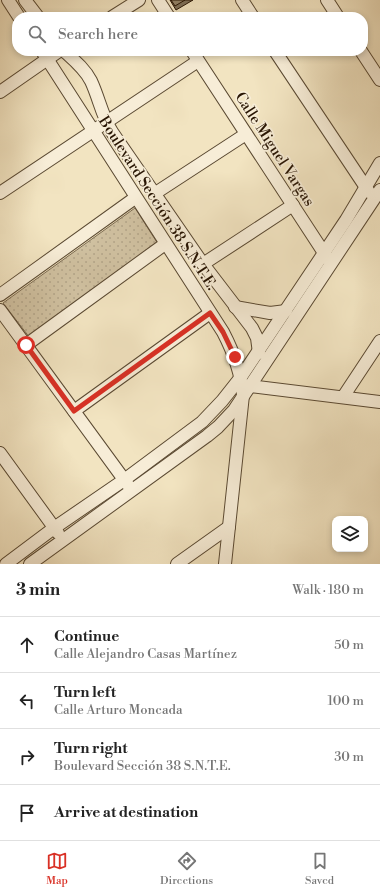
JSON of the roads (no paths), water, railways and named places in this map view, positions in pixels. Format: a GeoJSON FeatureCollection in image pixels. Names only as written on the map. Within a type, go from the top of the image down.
{"type":"FeatureCollection","features":[{"type":"Feature","properties":{"kind":"street"},"geometry":{"type":"LineString","coordinates":[[8,0],[16,12]]}},
{"type":"Feature","properties":{"kind":"street"},"geometry":{"type":"LineString","coordinates":[[25,0],[34,12]]}},
{"type":"Feature","properties":{"kind":"street"},"geometry":{"type":"LineString","coordinates":[[120,12],[139,0]]}},
{"type":"Feature","properties":{"kind":"street"},"geometry":{"type":"LineString","coordinates":[[158,0],[166,12]]}},
{"type":"Feature","properties":{"kind":"street"},"geometry":{"type":"LineString","coordinates":[[242,0],[250,12]]}},
{"type":"Feature","properties":{"kind":"street"},"geometry":{"type":"LineString","coordinates":[[327,0],[335,12]]}},
{"type":"Feature","properties":{"kind":"street"},"geometry":{"type":"LineString","coordinates":[[0,92],[43,56]]}},
{"type":"Feature","properties":{"kind":"street","name":"Boulevard Sección 38 S.N.T.E."},"geometry":{"type":"LineString","coordinates":[[45,56],[230,346],[247,391]]}},
{"type":"Feature","properties":{"kind":"street","name":"Boulevard Sección 38 S.N.T.E."},"geometry":{"type":"LineString","coordinates":[[69,56],[82,69],[90,80],[105,122],[202,264],[252,328],[259,349],[259,372]]}},
{"type":"Feature","properties":{"kind":"street","name":"Calle Miguel Vargas"},"geometry":{"type":"LineString","coordinates":[[195,56],[331,264]]}},
{"type":"Feature","properties":{"kind":"street"},"geometry":{"type":"LineString","coordinates":[[30,564],[218,428],[234,410],[247,391],[377,194],[366,187],[279,56]]}},
{"type":"Feature","properties":{"kind":"street"},"geometry":{"type":"LineString","coordinates":[[364,56],[380,80]]}},
{"type":"Feature","properties":{"kind":"street"},"geometry":{"type":"LineString","coordinates":[[0,193],[198,61]]}},
{"type":"Feature","properties":{"kind":"street"},"geometry":{"type":"LineString","coordinates":[[154,194],[246,134]]}},
{"type":"Feature","properties":{"kind":"street"},"geometry":{"type":"LineString","coordinates":[[6,564],[54,528],[124,480],[202,422],[222,401],[241,377],[286,311],[379,167]]}},
{"type":"Feature","properties":{"kind":"street"},"geometry":{"type":"LineString","coordinates":[[0,295],[135,198]]}},
{"type":"Feature","properties":{"kind":"street"},"geometry":{"type":"LineString","coordinates":[[202,264],[293,205]]}},
{"type":"Feature","properties":{"kind":"street"},"geometry":{"type":"LineString","coordinates":[[26,345],[165,244]]}},
{"type":"Feature","properties":{"kind":"street"},"geometry":{"type":"LineString","coordinates":[[235,307],[265,312],[286,311]]}},
{"type":"Feature","properties":{"kind":"street"},"geometry":{"type":"LineString","coordinates":[[0,310],[132,491]]}},
{"type":"Feature","properties":{"kind":"street"},"geometry":{"type":"LineString","coordinates":[[74,411],[210,313]]}},
{"type":"Feature","properties":{"kind":"street"},"geometry":{"type":"LineString","coordinates":[[343,397],[380,341]]}},
{"type":"Feature","properties":{"kind":"street"},"geometry":{"type":"LineString","coordinates":[[247,391],[343,397],[380,402]]}},
{"type":"Feature","properties":{"kind":"street"},"geometry":{"type":"LineString","coordinates":[[225,564],[247,391]]}},
{"type":"Feature","properties":{"kind":"street"},"geometry":{"type":"LineString","coordinates":[[0,453],[63,540]]}},
{"type":"Feature","properties":{"kind":"street"},"geometry":{"type":"LineString","coordinates":[[177,564],[229,527]]}}]}
